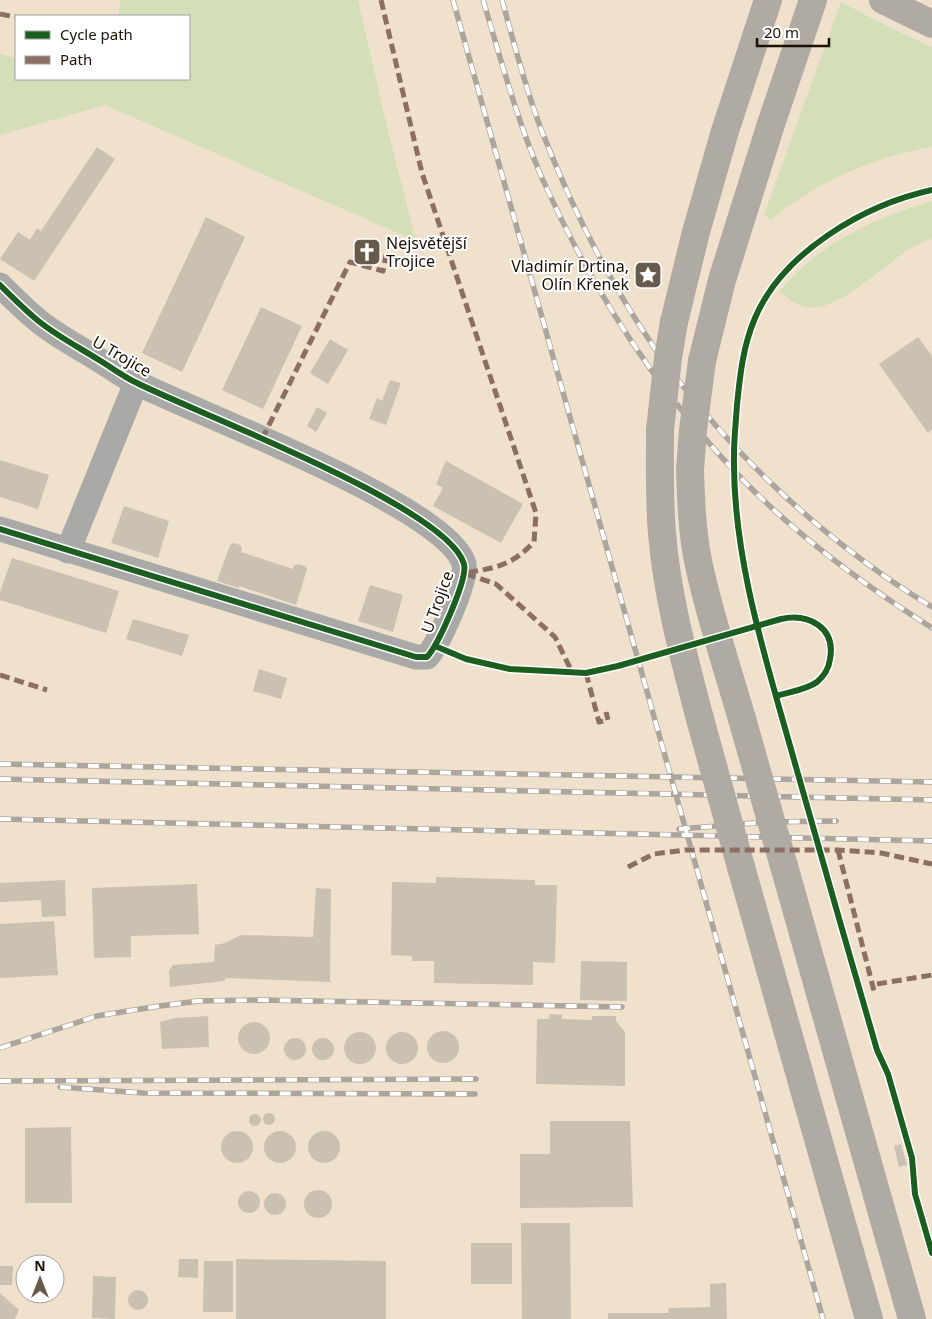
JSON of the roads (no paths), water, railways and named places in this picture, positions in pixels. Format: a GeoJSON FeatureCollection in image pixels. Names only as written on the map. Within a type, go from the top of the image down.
{"type":"FeatureCollection","features":[{"type":"Feature","properties":{"kind":"main road"},"geometry":{"type":"LineString","coordinates":[[768,0],[725,131],[696,232],[674,322],[660,430],[662,534],[677,630],[700,719],[869,1319]]}},
{"type":"Feature","properties":{"kind":"main road"},"geometry":{"type":"LineString","coordinates":[[883,0],[932,24]]}},
{"type":"Feature","properties":{"kind":"main road"},"geometry":{"type":"LineString","coordinates":[[810,8],[722,280],[702,361],[690,470],[692,503],[698,559],[708,603],[912,1319]]}},
{"type":"Feature","properties":{"kind":"street","name":"U Trojice"},"geometry":{"type":"LineString","coordinates":[[0,285],[42,324],[136,383],[262,439],[385,497],[447,541],[457,551],[464,564],[464,573],[461,586],[435,646],[427,657],[423,658],[0,529]]}},
{"type":"Feature","properties":{"kind":"street"},"geometry":{"type":"LineString","coordinates":[[68,551],[136,383]]}},
{"type":"Feature","properties":{"kind":"railway"},"geometry":{"type":"LineString","coordinates":[[453,0],[823,1319]]}},
{"type":"Feature","properties":{"kind":"railway"},"geometry":{"type":"LineString","coordinates":[[483,0],[517,112],[542,178],[561,219],[604,298],[654,374],[710,445],[762,499],[832,559],[881,595],[932,628]]}},
{"type":"Feature","properties":{"kind":"railway"},"geometry":{"type":"LineString","coordinates":[[502,0],[535,113],[565,186],[606,270],[656,350],[714,424],[781,492],[854,554],[932,607]]}},
{"type":"Feature","properties":{"kind":"railway"},"geometry":{"type":"LineString","coordinates":[[0,764],[932,782]]}},
{"type":"Feature","properties":{"kind":"railway"},"geometry":{"type":"LineString","coordinates":[[0,779],[932,800]]}},
{"type":"Feature","properties":{"kind":"railway"},"geometry":{"type":"LineString","coordinates":[[0,819],[932,841]]}},
{"type":"Feature","properties":{"kind":"railway"},"geometry":{"type":"LineString","coordinates":[[679,829],[767,822],[836,821]]}},
{"type":"Feature","properties":{"kind":"railway"},"geometry":{"type":"LineString","coordinates":[[0,1048],[97,1016],[198,1001],[262,1000],[622,1007]]}},
{"type":"Feature","properties":{"kind":"railway"},"geometry":{"type":"LineString","coordinates":[[0,1081],[476,1079]]}},
{"type":"Feature","properties":{"kind":"railway"},"geometry":{"type":"LineString","coordinates":[[60,1087],[143,1093],[475,1094]]}},
{"type":"Feature","properties":{"kind":"place","name":"Nejsvětější Trojice"},"geometry":{"type":"Point","coordinates":[367,252]}},
{"type":"Feature","properties":{"kind":"place","name":"Vladimír Drtina, Olín Křenek"},"geometry":{"type":"Point","coordinates":[648,275]}}]}
